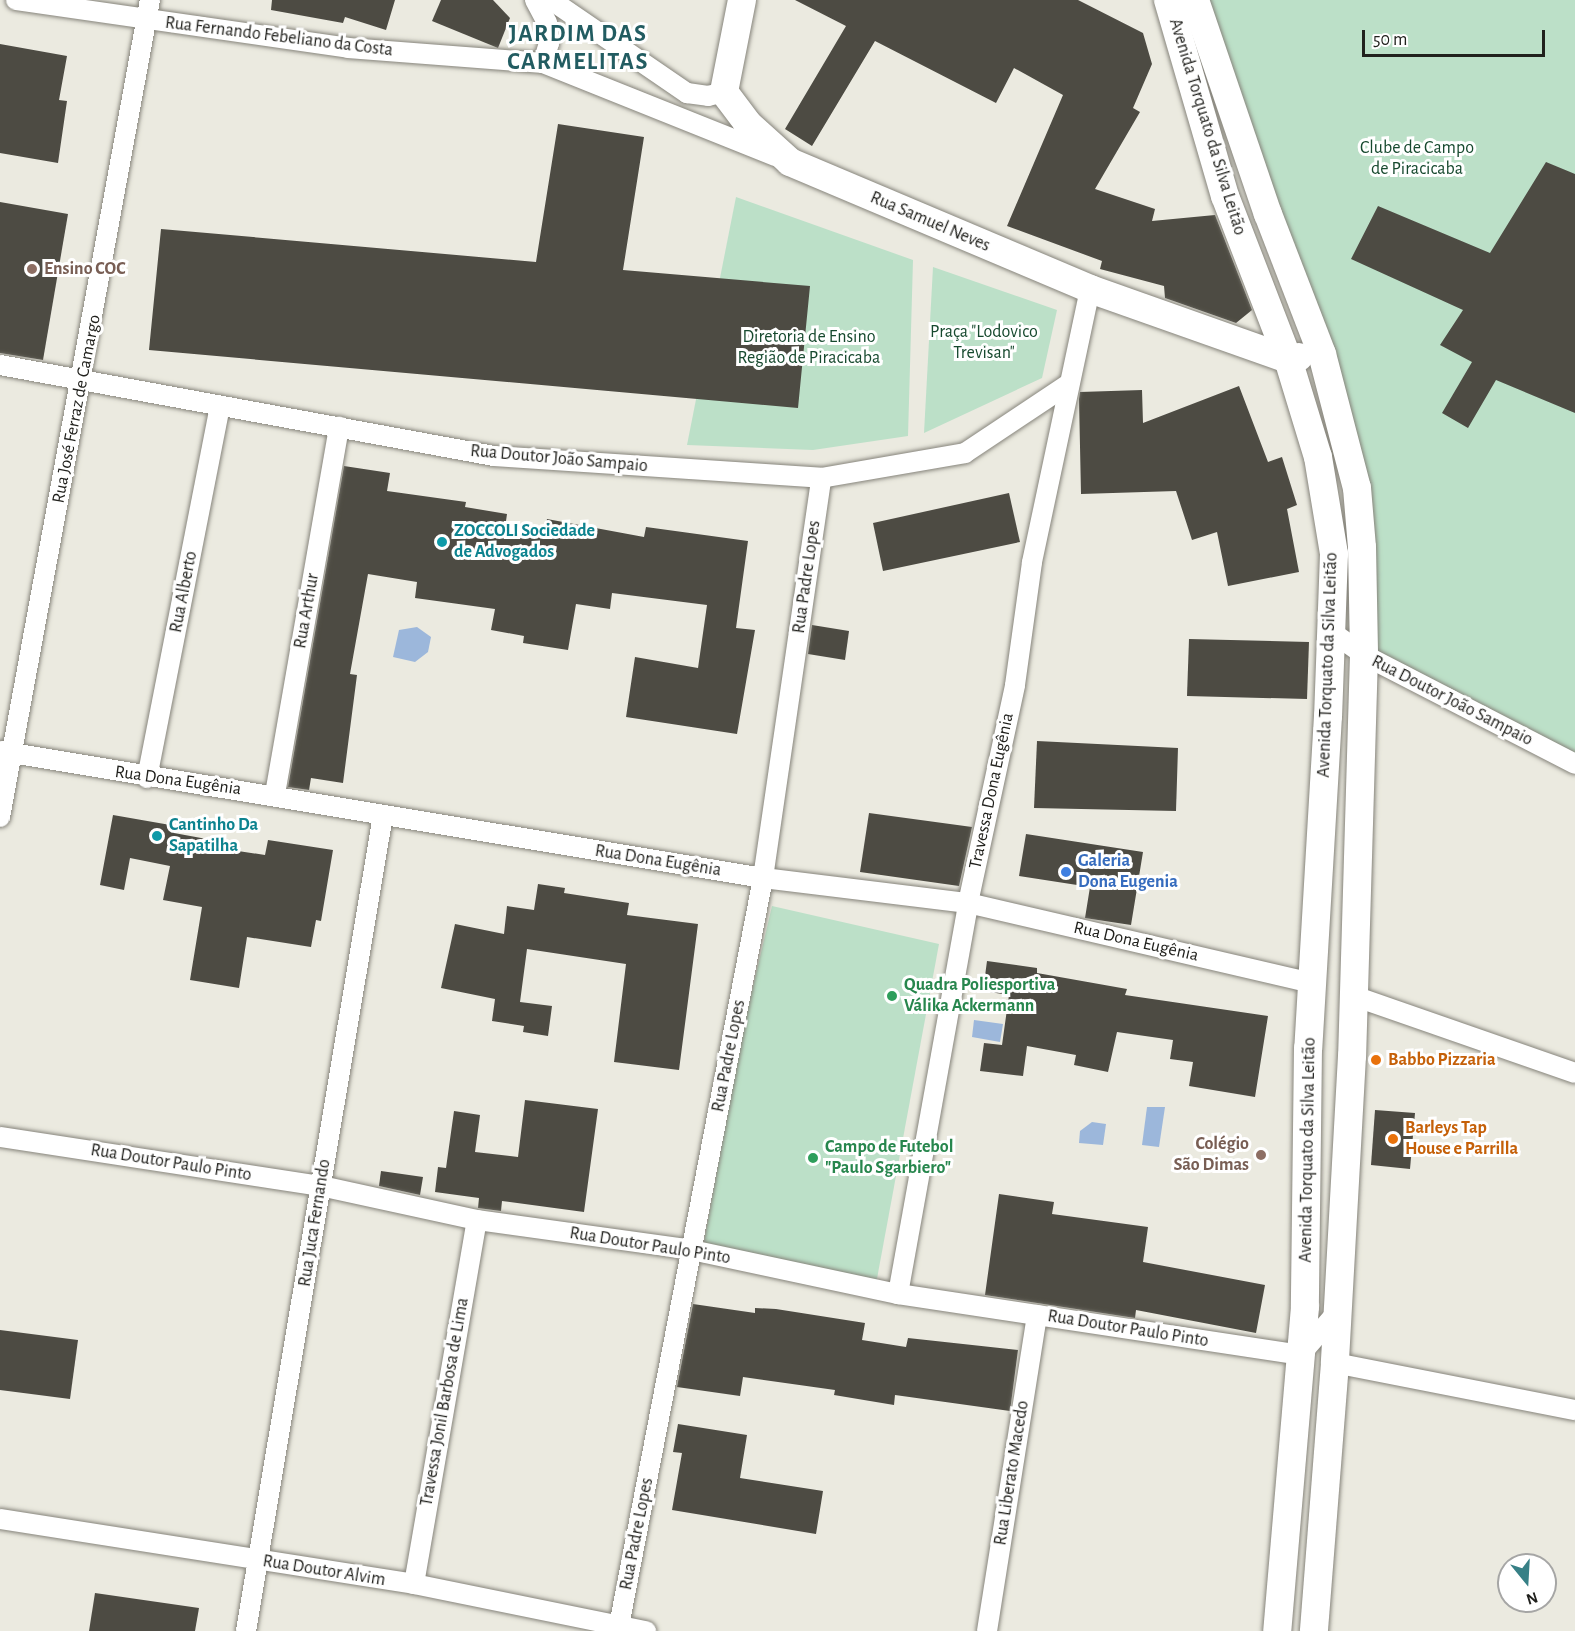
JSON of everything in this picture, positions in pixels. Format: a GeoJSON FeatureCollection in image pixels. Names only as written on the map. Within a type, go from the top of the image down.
{"type":"FeatureCollection","features":[{"type":"Feature","properties":{"kind":"main road"},"geometry":{"type":"LineString","coordinates":[[742,0],[724,92],[747,123],[790,162]]}},
{"type":"Feature","properties":{"kind":"main road","name":"Avenida Torquato da Silva Leitão"},"geometry":{"type":"LineString","coordinates":[[1168,0],[1225,196],[1288,359],[1326,493],[1334,554],[1333,633],[1308,1048],[1305,1307],[1282,1623]]}},
{"type":"Feature","properties":{"kind":"main road","name":"Avenida Torquato da Silva Leitão"},"geometry":{"type":"LineString","coordinates":[[1195,0],[1268,214],[1322,354],[1358,488],[1364,655],[1352,1056],[1335,1363],[1314,1631]]}},
{"type":"Feature","properties":{"kind":"main road","name":"Rua Samuel Neves"},"geometry":{"type":"LineString","coordinates":[[790,162],[1090,289],[1288,359],[1322,354]]}},
{"type":"Feature","properties":{"kind":"main road"},"geometry":{"type":"LineString","coordinates":[[1312,983],[1346,1020],[1352,1056]]}},
{"type":"Feature","properties":{"kind":"street","name":"Rua Fernando Febeliano da Costa"},"geometry":{"type":"LineString","coordinates":[[16,0],[348,48],[543,63]]}},
{"type":"Feature","properties":{"kind":"street","name":"Rua José Ferraz de Camargo"},"geometry":{"type":"LineString","coordinates":[[0,817],[5,752],[83,380],[150,0]]}},
{"type":"Feature","properties":{"kind":"street"},"geometry":{"type":"LineString","coordinates":[[535,0],[547,23],[549,43],[543,63]]}},
{"type":"Feature","properties":{"kind":"street"},"geometry":{"type":"LineString","coordinates":[[551,0],[687,93],[708,96],[724,92]]}},
{"type":"Feature","properties":{"kind":"street","name":"Rua Samuel Neves"},"geometry":{"type":"LineString","coordinates":[[543,63],[790,162]]}},
{"type":"Feature","properties":{"kind":"street","name":"Travessa Dona Eugênia"},"geometry":{"type":"LineString","coordinates":[[898,1294],[968,903],[1014,685],[1032,562],[1067,385],[1090,289]]}},
{"type":"Feature","properties":{"kind":"street","name":"Rua Doutor João Sampaio"},"geometry":{"type":"LineString","coordinates":[[0,365],[494,456],[821,478],[965,453],[1067,385]]}},
{"type":"Feature","properties":{"kind":"street","name":"Rua Alberto"},"geometry":{"type":"LineString","coordinates":[[147,778],[220,406]]}},
{"type":"Feature","properties":{"kind":"street","name":"Rua Arthur"},"geometry":{"type":"LineString","coordinates":[[275,795],[339,427]]}},
{"type":"Feature","properties":{"kind":"street","name":"Rua Padre Lopes"},"geometry":{"type":"LineString","coordinates":[[619,1628],[763,878],[821,478]]}},
{"type":"Feature","properties":{"kind":"street","name":"Rua Doutor João Sampaio"},"geometry":{"type":"LineString","coordinates":[[1333,633],[1364,655],[1575,764]]}},
{"type":"Feature","properties":{"kind":"street","name":"Rua Dona Eugênia"},"geometry":{"type":"LineString","coordinates":[[5,752],[147,778],[275,795],[763,878],[968,903],[1312,983]]}},
{"type":"Feature","properties":{"kind":"street","name":"Rua Juca Fernando"},"geometry":{"type":"LineString","coordinates":[[246,1631],[383,815]]}},
{"type":"Feature","properties":{"kind":"street"},"geometry":{"type":"LineString","coordinates":[[1354,996],[1575,1073]]}},
{"type":"Feature","properties":{"kind":"street","name":"Rua Doutor Paulo Pinto"},"geometry":{"type":"LineString","coordinates":[[0,1137],[321,1186],[477,1220],[692,1250],[898,1294],[1300,1355]]}},
{"type":"Feature","properties":{"kind":"street","name":"Travessa Jonil Barbosa de Lima"},"geometry":{"type":"LineString","coordinates":[[414,1584],[477,1220]]}},
{"type":"Feature","properties":{"kind":"street"},"geometry":{"type":"LineString","coordinates":[[1300,1355],[1338,1311]]}},
{"type":"Feature","properties":{"kind":"street","name":"Rua Liberato Macedo"},"geometry":{"type":"LineString","coordinates":[[987,1631],[1037,1315]]}},
{"type":"Feature","properties":{"kind":"street"},"geometry":{"type":"LineString","coordinates":[[1335,1363],[1575,1410]]}},
{"type":"Feature","properties":{"kind":"street","name":"Rua Doutor Alvim"},"geometry":{"type":"LineString","coordinates":[[0,1519],[414,1584],[619,1628],[646,1631]]}},
{"type":"Feature","properties":{"kind":"green space","name":"Clube de Campo de Piracicaba"},"geometry":{"type":"Polygon","coordinates":[[[1195,0],[1575,0],[1575,764],[1364,655],[1357,488],[1195,0]]]}},
{"type":"Feature","properties":{"kind":"green space","name":"Diretoria de Ensino Região de Piracicaba"},"geometry":{"type":"Polygon","coordinates":[[[736,197],[913,260],[908,436],[813,450],[687,445],[736,197]]]}},
{"type":"Feature","properties":{"kind":"green space","name":"Praça \"Lodovico Trevisan\""},"geometry":{"type":"Polygon","coordinates":[[[933,267],[1057,310],[1042,378],[924,433],[933,267]]]}},
{"type":"Feature","properties":{"kind":"green space"},"geometry":{"type":"Polygon","coordinates":[[[772,906],[939,944],[876,1284],[703,1247],[744,1025],[772,906]]]}},
{"type":"Feature","properties":{"kind":"water"},"geometry":{"type":"Polygon","coordinates":[[[417,627],[431,637],[428,652],[415,662],[393,657],[399,630],[417,627]]]}},
{"type":"Feature","properties":{"kind":"water"},"geometry":{"type":"Polygon","coordinates":[[[974,1020],[1003,1024],[1000,1042],[972,1037],[974,1020]]]}},
{"type":"Feature","properties":{"kind":"water"},"geometry":{"type":"Polygon","coordinates":[[[1147,1107],[1165,1107],[1159,1147],[1142,1145],[1147,1107]]]}},
{"type":"Feature","properties":{"kind":"water"},"geometry":{"type":"Polygon","coordinates":[[[1092,1122],[1106,1124],[1103,1145],[1079,1143],[1080,1131],[1092,1122]]]}},
{"type":"Feature","properties":{"kind":"building"},"geometry":{"type":"Polygon","coordinates":[[[272,0],[395,0],[386,30],[345,17],[343,23],[271,10],[272,0]]]}},
{"type":"Feature","properties":{"kind":"building"},"geometry":{"type":"Polygon","coordinates":[[[441,0],[493,0],[510,18],[498,48],[432,21],[441,0]]]}},
{"type":"Feature","properties":{"kind":"building"},"geometry":{"type":"Polygon","coordinates":[[[795,0],[1078,0],[1143,33],[1152,64],[1133,108],[1140,112],[1095,189],[1155,209],[1152,221],[1215,215],[1252,310],[1236,323],[1165,298],[1164,286],[1100,269],[1102,261],[1007,226],[1063,95],[1014,68],[996,103],[875,41],[812,146],[785,129],[846,26],[795,0]]]}},
{"type":"Feature","properties":{"kind":"building"},"geometry":{"type":"Polygon","coordinates":[[[0,44],[67,56],[59,100],[67,101],[58,163],[0,153],[0,44]]]}},
{"type":"Feature","properties":{"kind":"building"},"geometry":{"type":"Polygon","coordinates":[[[558,124],[644,137],[623,270],[810,286],[798,408],[149,350],[161,229],[536,262],[558,124]]]}},
{"type":"Feature","properties":{"kind":"building"},"geometry":{"type":"Polygon","coordinates":[[[1546,162],[1575,174],[1575,413],[1496,380],[1468,428],[1442,413],[1472,362],[1440,345],[1463,310],[1351,259],[1378,206],[1490,253],[1546,162]]]}},
{"type":"Feature","properties":{"kind":"building","name":"Ensino COC"},"geometry":{"type":"Polygon","coordinates":[[[0,202],[68,214],[43,360],[0,353],[0,202]]]}},
{"type":"Feature","properties":{"kind":"building"},"geometry":{"type":"Polygon","coordinates":[[[1239,386],[1268,462],[1282,457],[1297,505],[1287,509],[1299,572],[1228,586],[1217,532],[1192,540],[1176,491],[1081,494],[1079,399],[1080,392],[1142,390],[1143,423],[1239,386]]]}},
{"type":"Feature","properties":{"kind":"building"},"geometry":{"type":"Polygon","coordinates":[[[344,466],[390,473],[387,491],[466,502],[465,507],[507,514],[505,528],[544,535],[547,519],[644,537],[646,527],[748,541],[736,628],[755,630],[737,734],[626,717],[635,657],[698,668],[707,605],[612,593],[610,609],[576,604],[568,650],[523,643],[524,636],[491,630],[495,609],[415,598],[417,582],[368,574],[350,674],[357,675],[343,783],[311,778],[309,790],[288,787],[344,466]]]}},
{"type":"Feature","properties":{"kind":"building"},"geometry":{"type":"Polygon","coordinates":[[[1009,493],[1020,542],[883,571],[873,523],[1009,493]]]}},
{"type":"Feature","properties":{"kind":"building"},"geometry":{"type":"Polygon","coordinates":[[[812,625],[849,631],[845,660],[808,654],[812,625]]]}},
{"type":"Feature","properties":{"kind":"building"},"geometry":{"type":"Polygon","coordinates":[[[1189,639],[1309,642],[1307,699],[1187,696],[1189,639]]]}},
{"type":"Feature","properties":{"kind":"building"},"geometry":{"type":"Polygon","coordinates":[[[1037,741],[1178,748],[1176,811],[1034,808],[1037,741]]]}},
{"type":"Feature","properties":{"kind":"building"},"geometry":{"type":"Polygon","coordinates":[[[869,813],[972,827],[959,886],[860,872],[869,813]]]}},
{"type":"Feature","properties":{"kind":"building"},"geometry":{"type":"Polygon","coordinates":[[[113,815],[176,826],[174,833],[212,840],[212,847],[265,855],[268,840],[333,850],[321,921],[316,920],[311,947],[247,937],[239,988],[190,980],[202,907],[163,900],[170,866],[130,858],[124,890],[100,885],[113,815]]]}},
{"type":"Feature","properties":{"kind":"building"},"geometry":{"type":"Polygon","coordinates":[[[1026,834],[1143,852],[1131,925],[1085,918],[1090,887],[1019,876],[1026,834]]]}},
{"type":"Feature","properties":{"kind":"building"},"geometry":{"type":"Polygon","coordinates":[[[538,884],[565,888],[564,893],[629,903],[627,915],[698,924],[679,1070],[614,1062],[626,964],[527,949],[520,1002],[552,1006],[548,1036],[523,1032],[524,1026],[492,1021],[495,999],[441,988],[455,924],[504,934],[507,906],[534,910],[538,884]]]}},
{"type":"Feature","properties":{"kind":"building"},"geometry":{"type":"Polygon","coordinates":[[[987,961],[1037,968],[1037,973],[1127,989],[1125,995],[1268,1016],[1255,1097],[1189,1086],[1193,1062],[1170,1059],[1173,1040],[1117,1032],[1108,1072],[1074,1065],[1076,1055],[1027,1046],[1023,1076],[980,1071],[984,1043],[1002,1045],[1009,995],[983,991],[987,961]]]}},
{"type":"Feature","properties":{"kind":"building"},"geometry":{"type":"Polygon","coordinates":[[[525,1100],[598,1109],[584,1212],[502,1201],[501,1211],[478,1208],[479,1198],[435,1192],[438,1167],[446,1168],[454,1111],[480,1115],[475,1152],[518,1157],[525,1100]]]}},
{"type":"Feature","properties":{"kind":"building","name":"Barleys Tap House e Parrilla"},"geometry":{"type":"Polygon","coordinates":[[[1375,1110],[1415,1113],[1410,1169],[1371,1165],[1375,1110]]]}},
{"type":"Feature","properties":{"kind":"building"},"geometry":{"type":"Polygon","coordinates":[[[381,1171],[423,1177],[420,1195],[379,1186],[381,1171]]]}},
{"type":"Feature","properties":{"kind":"building"},"geometry":{"type":"Polygon","coordinates":[[[999,1194],[1054,1202],[1052,1214],[1148,1227],[1143,1262],[1265,1285],[1256,1333],[1136,1310],[1135,1318],[985,1295],[999,1194]]]}},
{"type":"Feature","properties":{"kind":"building"},"geometry":{"type":"Polygon","coordinates":[[[693,1304],[755,1313],[755,1308],[776,1309],[865,1323],[862,1340],[906,1347],[908,1338],[1018,1350],[1010,1411],[895,1395],[894,1405],[834,1395],[835,1390],[743,1377],[740,1396],[677,1387],[693,1304]]]}},
{"type":"Feature","properties":{"kind":"building"},"geometry":{"type":"Polygon","coordinates":[[[0,1330],[78,1340],[70,1399],[0,1390],[0,1330]]]}},
{"type":"Feature","properties":{"kind":"building"},"geometry":{"type":"Polygon","coordinates":[[[678,1424],[747,1435],[740,1478],[823,1491],[816,1534],[672,1510],[682,1453],[673,1452],[678,1424]]]}},
{"type":"Feature","properties":{"kind":"building"},"geometry":{"type":"Polygon","coordinates":[[[95,1593],[199,1608],[195,1631],[89,1631],[95,1593]]]}},
{"type":"Feature","properties":{"kind":"place","name":"Ensino COC"},"geometry":{"type":"Point","coordinates":[32,269]}},
{"type":"Feature","properties":{"kind":"place","name":"ZOCCOLI Sociedade de Advogados"},"geometry":{"type":"Point","coordinates":[442,542]}},
{"type":"Feature","properties":{"kind":"place","name":"Cantinho Da Sapatilha"},"geometry":{"type":"Point","coordinates":[157,836]}},
{"type":"Feature","properties":{"kind":"place","name":"Galeria Dona Eugenia"},"geometry":{"type":"Point","coordinates":[1066,872]}},
{"type":"Feature","properties":{"kind":"place","name":"Quadra Poliesportiva Válika Ackermann"},"geometry":{"type":"Point","coordinates":[892,996]}},
{"type":"Feature","properties":{"kind":"place","name":"Babbo Pizzaria"},"geometry":{"type":"Point","coordinates":[1376,1060]}},
{"type":"Feature","properties":{"kind":"place","name":"Barleys Tap House e Parrilla"},"geometry":{"type":"Point","coordinates":[1393,1139]}},
{"type":"Feature","properties":{"kind":"place","name":"Colégio São Dimas"},"geometry":{"type":"Point","coordinates":[1261,1155]}},
{"type":"Feature","properties":{"kind":"place","name":"Campo de Futebol \"Paulo Sgarbiero\""},"geometry":{"type":"Point","coordinates":[813,1158]}},
{"type":"Feature","properties":{"kind":"district","name":"JARDIM DAS CARMELITAS"},"geometry":{"type":"Point","coordinates":[578,49]}}]}
